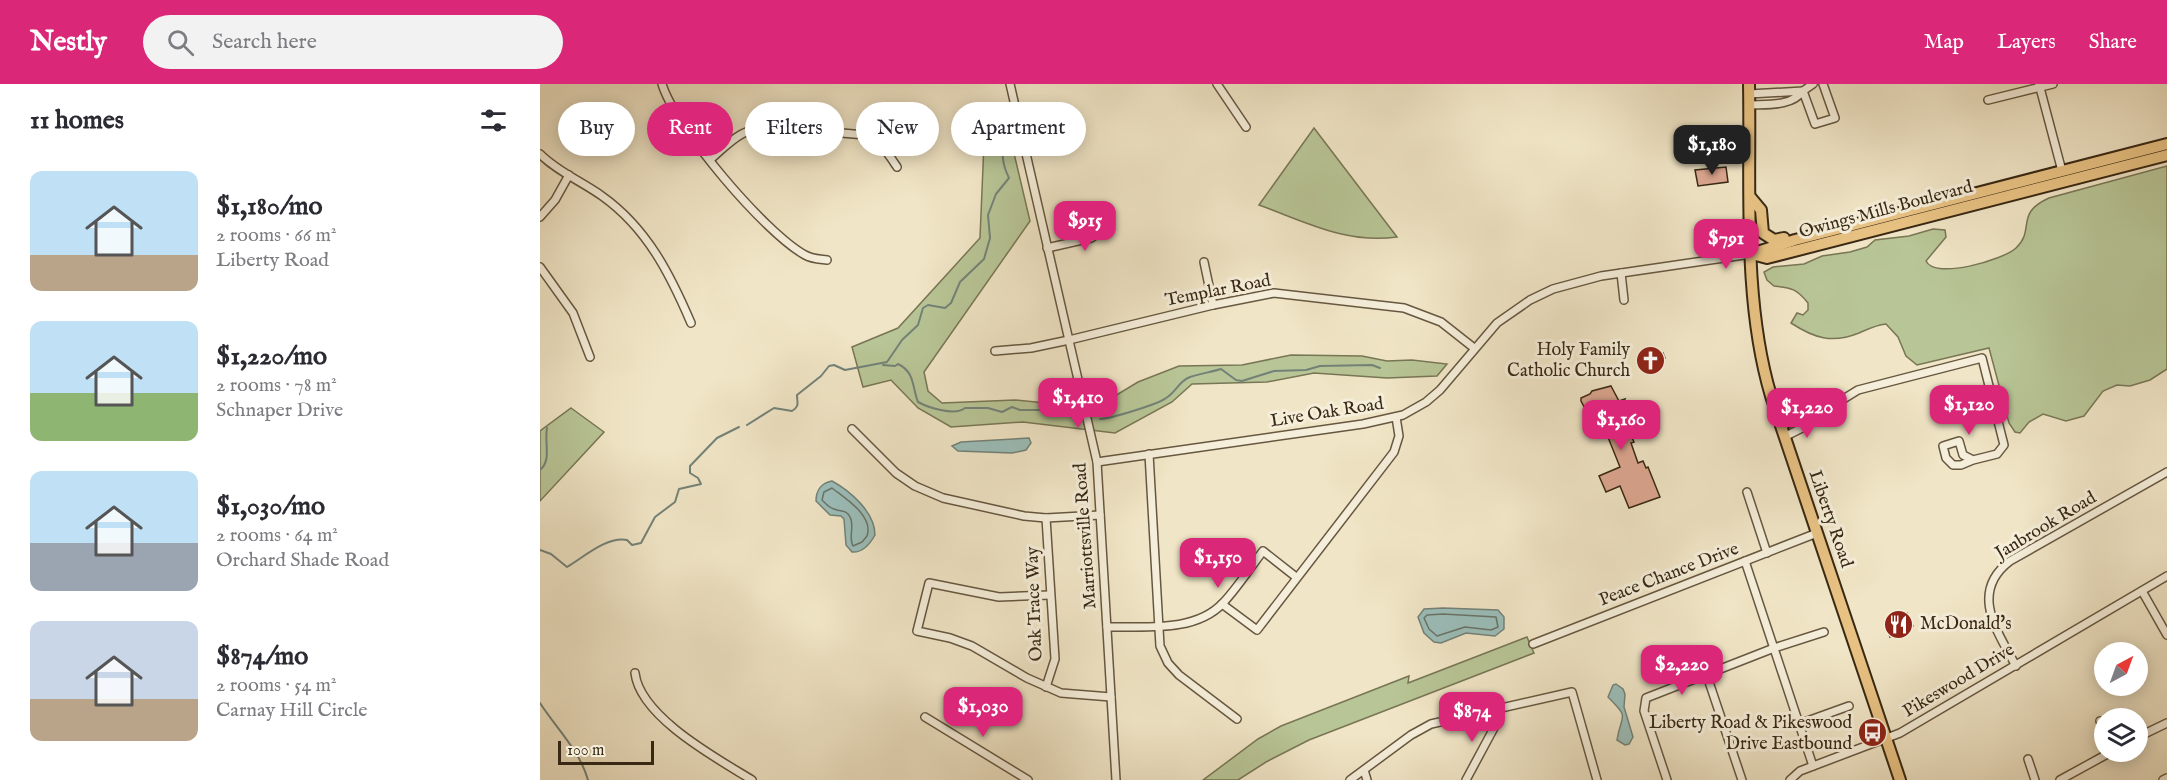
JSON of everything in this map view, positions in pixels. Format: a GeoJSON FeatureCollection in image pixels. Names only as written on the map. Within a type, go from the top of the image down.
{"type":"FeatureCollection","features":[{"type":"Feature","properties":{"kind":"main road","name":"Liberty Road"},"geometry":{"type":"LineString","coordinates":[[1749,94],[1754,311],[1758,348],[1783,432],[1900,780]]}},
{"type":"Feature","properties":{"kind":"main road","name":"Owings Mills Boulevard"},"geometry":{"type":"LineString","coordinates":[[1752,254],[1796,240],[2167,144]]}},
{"type":"Feature","properties":{"kind":"main road","name":"Owings Mills Boulevard"},"geometry":{"type":"LineString","coordinates":[[1752,254],[1767,258],[2167,154]]}},
{"type":"Feature","properties":{"kind":"main road"},"geometry":{"type":"LineString","coordinates":[[1751,197],[1761,210],[1762,230],[1767,237],[1774,240],[1790,236],[1796,240]]}},
{"type":"Feature","properties":{"kind":"street"},"geometry":{"type":"LineString","coordinates":[[662,84],[674,112],[773,232],[807,256],[827,260]]}},
{"type":"Feature","properties":{"kind":"street","name":"Marriottsville Road"},"geometry":{"type":"LineString","coordinates":[[1010,84],[1097,462],[1116,780]]}},
{"type":"Feature","properties":{"kind":"street"},"geometry":{"type":"LineString","coordinates":[[1217,84],[1246,127]]}},
{"type":"Feature","properties":{"kind":"street"},"geometry":{"type":"LineString","coordinates":[[1803,91],[1815,124],[1835,118],[1823,84]]}},
{"type":"Feature","properties":{"kind":"street"},"geometry":{"type":"LineString","coordinates":[[1988,100],[2053,84]]}},
{"type":"Feature","properties":{"kind":"street"},"geometry":{"type":"LineString","coordinates":[[1749,94],[1803,91],[1812,85]]}},
{"type":"Feature","properties":{"kind":"street"},"geometry":{"type":"LineString","coordinates":[[2039,86],[2062,171]]}},
{"type":"Feature","properties":{"kind":"street"},"geometry":{"type":"LineString","coordinates":[[711,159],[739,134],[760,127],[774,127],[865,135],[876,140],[897,166]]}},
{"type":"Feature","properties":{"kind":"street"},"geometry":{"type":"LineString","coordinates":[[540,154],[569,176],[601,195],[622,212],[648,240],[670,275],[691,323]]}},
{"type":"Feature","properties":{"kind":"street"},"geometry":{"type":"LineString","coordinates":[[540,217],[555,200],[569,176]]}},
{"type":"Feature","properties":{"kind":"street"},"geometry":{"type":"LineString","coordinates":[[1047,249],[1091,238],[1109,226]]}},
{"type":"Feature","properties":{"kind":"street","name":"Live Oak Road"},"geometry":{"type":"LineString","coordinates":[[1097,462],[1363,424],[1396,417],[1433,397],[1497,323],[1540,295],[1567,284],[1621,273],[1752,254]]}},
{"type":"Feature","properties":{"kind":"street"},"geometry":{"type":"LineString","coordinates":[[1204,262],[1213,305]]}},
{"type":"Feature","properties":{"kind":"street"},"geometry":{"type":"LineString","coordinates":[[540,267],[573,313],[590,357]]}},
{"type":"Feature","properties":{"kind":"street"},"geometry":{"type":"LineString","coordinates":[[1621,273],[1624,300]]}},
{"type":"Feature","properties":{"kind":"street","name":"Templar Road"},"geometry":{"type":"LineString","coordinates":[[995,351],[1031,348],[1274,293],[1404,308],[1441,322],[1474,348]]}},
{"type":"Feature","properties":{"kind":"street"},"geometry":{"type":"LineString","coordinates":[[1783,432],[1806,426],[1811,419],[1858,390],[1982,358],[2004,446],[1997,454],[1973,460]]}},
{"type":"Feature","properties":{"kind":"street"},"geometry":{"type":"LineString","coordinates":[[1222,604],[1257,630],[1394,452],[1399,436],[1396,417]]}},
{"type":"Feature","properties":{"kind":"street"},"geometry":{"type":"LineString","coordinates":[[852,429],[896,473],[943,498],[1024,516],[1046,518],[1100,515]]}},
{"type":"Feature","properties":{"kind":"street"},"geometry":{"type":"LineString","coordinates":[[1149,454],[1160,646],[1168,663],[1179,675],[1237,719]]}},
{"type":"Feature","properties":{"kind":"street","name":"Janbrook Road"},"geometry":{"type":"LineString","coordinates":[[2016,666],[1998,633],[1989,608],[1989,590],[1996,575],[2010,561],[2167,472]]}},
{"type":"Feature","properties":{"kind":"street"},"geometry":{"type":"LineString","coordinates":[[1747,492],[1767,553]]}},
{"type":"Feature","properties":{"kind":"street","name":"Oak Trace Way"},"geometry":{"type":"LineString","coordinates":[[1046,518],[1054,659],[1046,687]]}},
{"type":"Feature","properties":{"kind":"street","name":"Peace Chance Drive"},"geometry":{"type":"LineString","coordinates":[[1533,644],[1817,533]]}},
{"type":"Feature","properties":{"kind":"street"},"geometry":{"type":"LineString","coordinates":[[1107,627],[1184,623],[1203,618],[1222,604],[1263,551],[1296,577]]}},
{"type":"Feature","properties":{"kind":"street"},"geometry":{"type":"LineString","coordinates":[[1744,561],[1813,766]]}},
{"type":"Feature","properties":{"kind":"street","name":"Pikeswood Drive"},"geometry":{"type":"LineString","coordinates":[[1790,780],[1800,771],[1887,740],[2167,576]]}},
{"type":"Feature","properties":{"kind":"street"},"geometry":{"type":"LineString","coordinates":[[1050,595],[999,597],[929,583],[917,631],[972,646],[1046,687],[1080,696],[1111,696]]}},
{"type":"Feature","properties":{"kind":"street"},"geometry":{"type":"LineString","coordinates":[[2142,591],[2167,635]]}},
{"type":"Feature","properties":{"kind":"street"},"geometry":{"type":"LineString","coordinates":[[1667,780],[1644,711],[1644,702],[1649,695],[1774,648],[1824,632]]}},
{"type":"Feature","properties":{"kind":"street"},"geometry":{"type":"LineString","coordinates":[[635,673],[638,686],[644,696],[672,725],[702,748],[752,780]]}},
{"type":"Feature","properties":{"kind":"street"},"geometry":{"type":"LineString","coordinates":[[1707,673],[1742,780]]}},
{"type":"Feature","properties":{"kind":"street"},"geometry":{"type":"LineString","coordinates":[[1350,780],[1421,729],[1443,721],[1572,692],[1597,780]]}},
{"type":"Feature","properties":{"kind":"street"},"geometry":{"type":"LineString","coordinates":[[1799,724],[1849,706]]}},
{"type":"Feature","properties":{"kind":"street"},"geometry":{"type":"LineString","coordinates":[[1466,780],[1495,726],[1495,709]]}},
{"type":"Feature","properties":{"kind":"street"},"geometry":{"type":"LineString","coordinates":[[925,717],[1028,780]]}},
{"type":"Feature","properties":{"kind":"street"},"geometry":{"type":"LineString","coordinates":[[2148,732],[2167,723]]}},
{"type":"Feature","properties":{"kind":"street"},"geometry":{"type":"LineString","coordinates":[[2028,759],[2035,780]]}},
{"type":"Feature","properties":{"kind":"street"},"geometry":{"type":"LineString","coordinates":[[2060,780],[2094,761]]}},
{"type":"Feature","properties":{"kind":"street"},"geometry":{"type":"LineString","coordinates":[[1364,770],[1367,780]]}},
{"type":"Feature","properties":{"kind":"street"},"geometry":{"type":"LineString","coordinates":[[2163,780],[2167,778]]}},
{"type":"Feature","properties":{"kind":"green space"},"geometry":{"type":"Polygon","coordinates":[[[1314,128],[1397,237],[1378,238],[1343,234],[1259,205],[1314,128]]]}},
{"type":"Feature","properties":{"kind":"green space"},"geometry":{"type":"Polygon","coordinates":[[[983,156],[1015,156],[1030,221],[924,372],[928,391],[942,403],[1015,400],[1095,408],[1138,382],[1179,366],[1242,365],[1291,355],[1362,356],[1387,361],[1412,360],[1447,364],[1437,376],[1387,378],[1314,373],[1267,382],[1192,384],[1172,402],[1115,433],[1023,422],[951,427],[918,408],[891,380],[863,387],[852,347],[898,328],[980,238],[983,156]]]}},
{"type":"Feature","properties":{"kind":"green space"},"geometry":{"type":"Polygon","coordinates":[[[2167,166],[2167,369],[2150,380],[2130,386],[2117,385],[2103,391],[2084,416],[2066,421],[2043,414],[2029,422],[2020,433],[2015,432],[2009,423],[1989,348],[1917,365],[1906,356],[1898,337],[1886,324],[1840,338],[1816,336],[1791,323],[1797,313],[1803,315],[1808,310],[1808,303],[1793,290],[1774,286],[1767,280],[1764,272],[1773,267],[1804,264],[1822,256],[1850,252],[1867,247],[1875,240],[1909,236],[1933,229],[1945,230],[1946,237],[1926,261],[1942,269],[1970,266],[1998,258],[2016,248],[2025,234],[2028,216],[2038,204],[2049,198],[2167,166]]]}},
{"type":"Feature","properties":{"kind":"green space"},"geometry":{"type":"Polygon","coordinates":[[[571,408],[604,432],[540,501],[540,431],[571,408]]]}},
{"type":"Feature","properties":{"kind":"green space"},"geometry":{"type":"Polygon","coordinates":[[[1527,637],[1534,653],[1309,740],[1266,762],[1238,780],[1203,780],[1258,739],[1281,726],[1409,676],[1408,683],[1527,637]]]}},
{"type":"Feature","properties":{"kind":"water"},"geometry":{"type":"Polygon","coordinates":[[[1029,438],[1031,443],[1026,450],[1012,453],[958,451],[952,446],[961,442],[1029,438]]]}},
{"type":"Feature","properties":{"kind":"water"},"geometry":{"type":"Polygon","coordinates":[[[832,481],[854,496],[871,518],[875,535],[860,551],[852,552],[846,545],[844,519],[841,516],[830,515],[816,501],[820,488],[832,481]]]}},
{"type":"Feature","properties":{"kind":"water"},"geometry":{"type":"Polygon","coordinates":[[[1424,609],[1498,610],[1504,617],[1504,629],[1495,636],[1466,633],[1441,643],[1434,642],[1424,633],[1418,617],[1424,609]]]}},
{"type":"Feature","properties":{"kind":"water"},"geometry":{"type":"Polygon","coordinates":[[[1616,684],[1623,689],[1625,694],[1624,707],[1633,737],[1629,744],[1625,745],[1617,740],[1622,714],[1608,697],[1613,685],[1616,684]]]}},
{"type":"Feature","properties":{"kind":"building"},"geometry":{"type":"Polygon","coordinates":[[[1726,167],[1728,182],[1698,186],[1695,170],[1726,167]]]}},
{"type":"Feature","properties":{"kind":"building","name":"Holy Family Catholic Church"},"geometry":{"type":"Polygon","coordinates":[[[1659,352],[1663,353],[1665,358],[1642,370],[1638,361],[1659,352]]]}},
{"type":"Feature","properties":{"kind":"building"},"geometry":{"type":"Polygon","coordinates":[[[1611,386],[1619,401],[1625,399],[1619,414],[1625,430],[1628,429],[1634,442],[1631,443],[1638,463],[1643,461],[1646,468],[1648,467],[1660,497],[1629,508],[1620,486],[1606,492],[1599,476],[1620,467],[1597,410],[1588,414],[1581,401],[1581,398],[1592,391],[1611,386]]]}},
{"type":"Feature","properties":{"kind":"building","name":"McDonald's"},"geometry":{"type":"Polygon","coordinates":[[[1907,613],[1913,626],[1890,637],[1885,623],[1907,613]]]}},
{"type":"Feature","properties":{"kind":"waterway"},"geometry":{"type":"LineString","coordinates":[[747,425],[774,408],[792,411],[795,409],[798,404],[797,395],[821,376],[829,366],[834,365],[845,370],[887,362],[902,340],[918,325],[923,308],[928,305],[945,308],[951,303],[960,282],[984,259],[990,238],[988,215],[996,194],[1009,178],[1003,156]]}},
{"type":"Feature","properties":{"kind":"waterway"},"geometry":{"type":"LineString","coordinates":[[883,365],[898,364],[903,367],[912,380],[918,402],[935,409],[955,411],[965,408],[988,408],[1002,412],[1012,407],[1020,410],[1053,410],[1073,417]]}},
{"type":"Feature","properties":{"kind":"waterway"},"geometry":{"type":"LineString","coordinates":[[1100,419],[1162,401],[1186,379],[1221,369],[1236,380],[1242,381],[1274,371],[1306,370],[1320,366],[1372,365],[1380,368]]}},
{"type":"Feature","properties":{"kind":"waterway"},"geometry":{"type":"LineString","coordinates":[[540,550],[551,554],[567,567],[596,548],[612,541],[627,540],[632,545],[641,543],[655,517],[675,502],[679,489],[701,484],[698,478],[690,473],[690,466],[717,438],[739,427]]}},
{"type":"Feature","properties":{"kind":"waterway"},"geometry":{"type":"LineString","coordinates":[[540,470],[547,456],[547,428]]}},
{"type":"Feature","properties":{"kind":"waterway"},"geometry":{"type":"LineString","coordinates":[[540,703],[574,749],[588,780]]}},
{"type":"Feature","properties":{"kind":"place","name":"Holy Family Catholic Church"},"geometry":{"type":"Point","coordinates":[1651,360]}},
{"type":"Feature","properties":{"kind":"place","name":"McDonald's"},"geometry":{"type":"Point","coordinates":[1899,624]}},
{"type":"Feature","properties":{"kind":"place","name":"Liberty Road & Pikeswood Drive Eastbound"},"geometry":{"type":"Point","coordinates":[1873,733]}}]}
